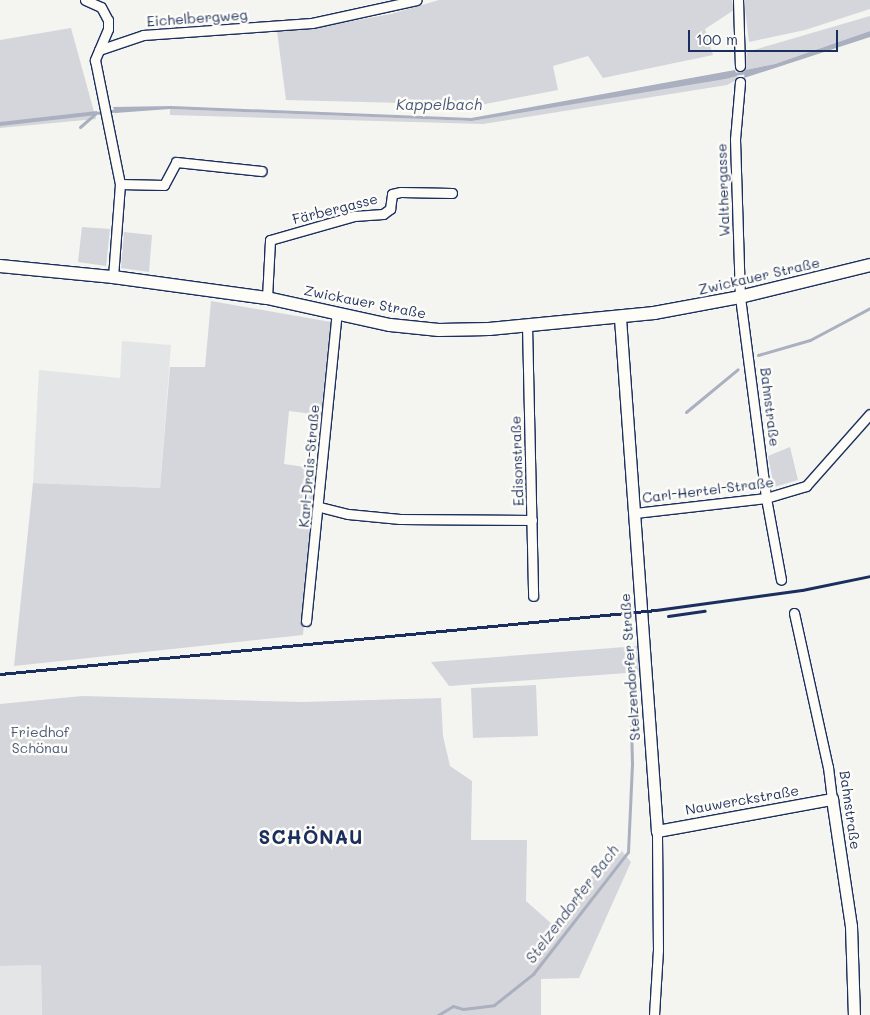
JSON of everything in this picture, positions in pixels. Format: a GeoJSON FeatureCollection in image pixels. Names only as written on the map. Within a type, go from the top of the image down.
{"type":"FeatureCollection","features":[{"type":"Feature","properties":{"kind":"main road","name":"Zwickauer Straße"},"geometry":{"type":"LineString","coordinates":[[0,266],[113,277],[267,298],[414,329],[489,329],[620,318],[740,297],[870,265]]}},
{"type":"Feature","properties":{"kind":"street"},"geometry":{"type":"LineString","coordinates":[[85,0],[102,7],[108,20],[108,29],[95,60],[110,124],[120,184],[113,277]]}},
{"type":"Feature","properties":{"kind":"street","name":"Eichelbergweg"},"geometry":{"type":"LineString","coordinates":[[99,50],[144,35],[312,23],[417,0]]}},
{"type":"Feature","properties":{"kind":"street"},"geometry":{"type":"LineString","coordinates":[[738,0],[740,66]]}},
{"type":"Feature","properties":{"kind":"street","name":"Walthergasse"},"geometry":{"type":"LineString","coordinates":[[740,82],[735,139],[740,297]]}},
{"type":"Feature","properties":{"kind":"street"},"geometry":{"type":"LineString","coordinates":[[120,184],[164,185],[176,162],[262,171]]}},
{"type":"Feature","properties":{"kind":"street","name":"Färbergasse"},"geometry":{"type":"LineString","coordinates":[[267,298],[270,240],[354,216],[383,214],[390,209],[392,194],[401,192],[452,193]]}},
{"type":"Feature","properties":{"kind":"street","name":"Bahnstraße"},"geometry":{"type":"LineString","coordinates":[[740,297],[766,498],[781,580]]}},
{"type":"Feature","properties":{"kind":"street","name":"Karl-Drais-Straße"},"geometry":{"type":"LineString","coordinates":[[306,621],[320,507],[337,313]]}},
{"type":"Feature","properties":{"kind":"street","name":"Stelzendorfer Straße"},"geometry":{"type":"LineString","coordinates":[[620,318],[657,831],[654,1015]]}},
{"type":"Feature","properties":{"kind":"street","name":"Edisonstraße"},"geometry":{"type":"LineString","coordinates":[[527,325],[533,596]]}},
{"type":"Feature","properties":{"kind":"street","name":"Carl-Hertel-Straße"},"geometry":{"type":"LineString","coordinates":[[635,513],[766,498],[813,482],[870,414]]}},
{"type":"Feature","properties":{"kind":"street"},"geometry":{"type":"LineString","coordinates":[[320,507],[348,514],[400,519],[532,520]]}},
{"type":"Feature","properties":{"kind":"street","name":"Bahnstraße"},"geometry":{"type":"LineString","coordinates":[[794,613],[828,767],[851,926],[854,1015]]}},
{"type":"Feature","properties":{"kind":"street","name":"Nauwerckstraße"},"geometry":{"type":"LineString","coordinates":[[657,831],[832,799]]}},
{"type":"Feature","properties":{"kind":"shaded area"},"geometry":{"type":"Polygon","coordinates":[[[122,341],[171,345],[160,488],[33,483],[39,370],[120,378],[122,341]]]}},
{"type":"Feature","properties":{"kind":"shaded area"},"geometry":{"type":"Polygon","coordinates":[[[41,965],[42,1015],[0,1015],[0,966],[41,965]]]}},
{"type":"Feature","properties":{"kind":"green space"},"geometry":{"type":"Polygon","coordinates":[[[439,0],[732,0],[734,10],[705,29],[713,55],[603,78],[588,56],[553,66],[558,90],[480,105],[286,100],[277,31],[313,28],[391,14],[439,0]]]}},
{"type":"Feature","properties":{"kind":"green space"},"geometry":{"type":"Polygon","coordinates":[[[744,0],[870,0],[870,9],[805,30],[749,42],[744,0]]]}},
{"type":"Feature","properties":{"kind":"green space"},"geometry":{"type":"Polygon","coordinates":[[[870,16],[870,31],[775,64],[745,70],[747,52],[870,16]]]}},
{"type":"Feature","properties":{"kind":"green space"},"geometry":{"type":"Polygon","coordinates":[[[71,28],[96,119],[0,128],[0,40],[71,28]]]}},
{"type":"Feature","properties":{"kind":"green space"},"geometry":{"type":"Polygon","coordinates":[[[737,76],[737,80],[727,85],[483,124],[170,115],[170,109],[472,121],[737,76]]]}},
{"type":"Feature","properties":{"kind":"green space"},"geometry":{"type":"Polygon","coordinates":[[[82,227],[110,229],[106,266],[78,262],[82,227]]]}},
{"type":"Feature","properties":{"kind":"green space"},"geometry":{"type":"Polygon","coordinates":[[[124,232],[152,235],[149,272],[121,268],[124,232]]]}},
{"type":"Feature","properties":{"kind":"green space"},"geometry":{"type":"Polygon","coordinates":[[[211,301],[331,322],[321,415],[289,411],[284,464],[319,469],[303,635],[14,666],[33,483],[160,488],[170,367],[205,367],[211,301]]]}},
{"type":"Feature","properties":{"kind":"green space"},"geometry":{"type":"Polygon","coordinates":[[[790,447],[798,480],[774,487],[768,456],[790,447]]]}},
{"type":"Feature","properties":{"kind":"green space"},"geometry":{"type":"Polygon","coordinates":[[[638,646],[640,672],[449,686],[431,662],[638,646]]]}},
{"type":"Feature","properties":{"kind":"green space"},"geometry":{"type":"Polygon","coordinates":[[[536,685],[538,736],[473,738],[471,688],[536,685]]]}},
{"type":"Feature","properties":{"kind":"green space","name":"Friedhof Schönau"},"geometry":{"type":"Polygon","coordinates":[[[82,696],[302,702],[441,698],[443,736],[450,766],[472,781],[471,840],[527,840],[526,901],[553,925],[617,845],[631,862],[579,978],[541,979],[541,1015],[42,1015],[41,965],[0,966],[0,704],[82,696]]]}},
{"type":"Feature","properties":{"kind":"water"},"geometry":{"type":"Polygon","coordinates":[[[870,31],[870,37],[744,78],[745,70],[775,64],[870,31]]]}},
{"type":"Feature","properties":{"kind":"water"},"geometry":{"type":"Polygon","coordinates":[[[735,70],[737,76],[725,79],[472,121],[170,109],[115,113],[113,107],[171,106],[471,118],[735,70]]]}},
{"type":"Feature","properties":{"kind":"water"},"geometry":{"type":"Polygon","coordinates":[[[97,111],[97,115],[0,126],[0,122],[97,111]]]}},
{"type":"Feature","properties":{"kind":"waterway","name":"Kappelbach"},"geometry":{"type":"LineString","coordinates":[[733,74],[747,72]]}},
{"type":"Feature","properties":{"kind":"waterway","name":"Kappelbach"},"geometry":{"type":"LineString","coordinates":[[95,113],[118,110]]}},
{"type":"Feature","properties":{"kind":"waterway"},"geometry":{"type":"LineString","coordinates":[[80,127],[95,114]]}},
{"type":"Feature","properties":{"kind":"waterway","name":"Stelzendorfer Bach"},"geometry":{"type":"LineString","coordinates":[[758,355],[810,340],[870,308]]}},
{"type":"Feature","properties":{"kind":"waterway","name":"Stelzendorfer Bach"},"geometry":{"type":"LineString","coordinates":[[686,412],[738,369]]}},
{"type":"Feature","properties":{"kind":"waterway","name":"Stelzendorfer Bach"},"geometry":{"type":"LineString","coordinates":[[438,1015],[453,1006],[463,1009],[494,1005],[533,974],[628,852],[632,763],[629,650]]}},
{"type":"Feature","properties":{"kind":"railway"},"geometry":{"type":"LineString","coordinates":[[0,674],[656,610],[802,590],[870,576]]}},
{"type":"Feature","properties":{"kind":"railway"},"geometry":{"type":"LineString","coordinates":[[668,616],[705,611]]}},
{"type":"Feature","properties":{"kind":"district","name":"SCHÖNAU"},"geometry":{"type":"Point","coordinates":[311,837]}}]}
